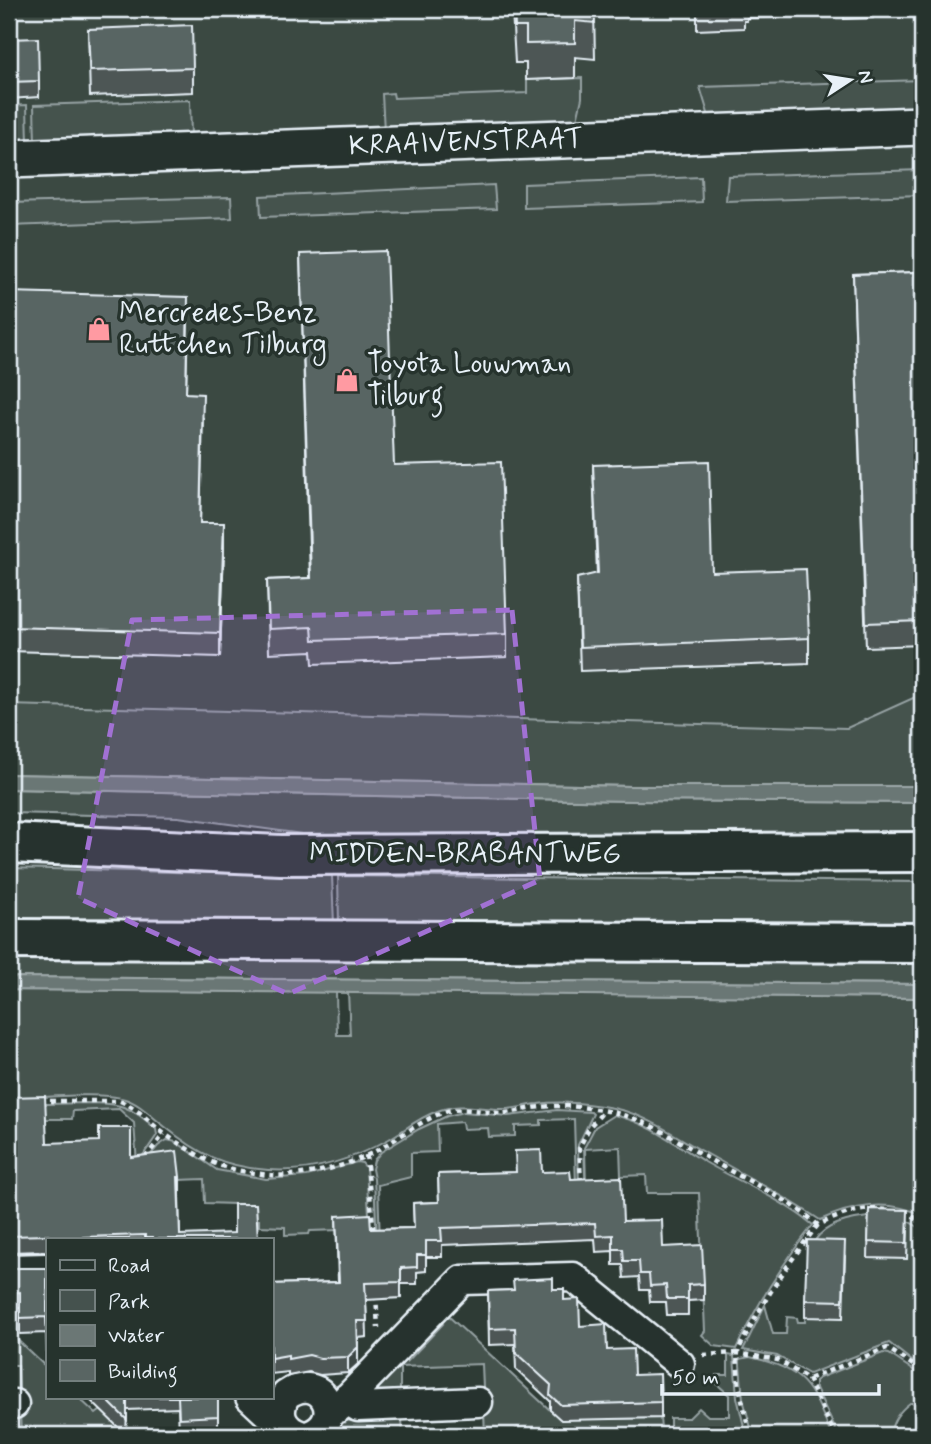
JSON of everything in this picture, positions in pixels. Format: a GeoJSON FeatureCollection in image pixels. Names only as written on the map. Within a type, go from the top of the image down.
{"type":"FeatureCollection","features":[{"type":"Feature","properties":{"kind":"main road","name":"MIDDEN-BRABANTWEG"},"geometry":{"type":"LineString","coordinates":[[9,844],[281,855],[922,852]]}},
{"type":"Feature","properties":{"kind":"main road"},"geometry":{"type":"LineString","coordinates":[[9,939],[922,943]]}},
{"type":"Feature","properties":{"kind":"street","name":"KRAAIVENSTRAAT"},"geometry":{"type":"LineString","coordinates":[[9,159],[922,126]]}},
{"type":"Feature","properties":{"kind":"street"},"geometry":{"type":"LineString","coordinates":[[9,1269],[46,1268]]}},
{"type":"Feature","properties":{"kind":"street"},"geometry":{"type":"LineString","coordinates":[[310,1435],[326,1424],[338,1403],[462,1280],[573,1277],[680,1364]]}},
{"type":"Feature","properties":{"kind":"street"},"geometry":{"type":"LineString","coordinates":[[300,1435],[288,1430],[280,1411],[286,1395],[301,1387],[317,1390],[338,1403],[358,1407],[478,1402]]}},
{"type":"Feature","properties":{"kind":"street"},"geometry":{"type":"LineString","coordinates":[[251,1398],[265,1411],[280,1411]]}},
{"type":"Feature","properties":{"kind":"path"},"geometry":{"type":"LineString","coordinates":[[33,1101],[120,1101],[143,1115],[164,1134],[224,1167],[271,1175],[314,1171],[366,1155],[430,1118],[459,1109],[505,1113],[544,1106],[604,1110],[659,1128],[692,1150],[785,1201],[818,1225]]}},
{"type":"Feature","properties":{"kind":"path"},"geometry":{"type":"LineString","coordinates":[[581,1188],[579,1148],[590,1126],[604,1110]]}},
{"type":"Feature","properties":{"kind":"path"},"geometry":{"type":"LineString","coordinates":[[141,1163],[164,1134]]}},
{"type":"Feature","properties":{"kind":"path"},"geometry":{"type":"LineString","coordinates":[[366,1155],[374,1242]]}},
{"type":"Feature","properties":{"kind":"path"},"geometry":{"type":"LineString","coordinates":[[750,1435],[739,1386],[737,1353],[766,1296],[818,1225],[839,1215],[859,1210],[884,1209],[922,1220]]}},
{"type":"Feature","properties":{"kind":"path"},"geometry":{"type":"LineString","coordinates":[[376,1282],[379,1363]]}},
{"type":"Feature","properties":{"kind":"path"},"geometry":{"type":"LineString","coordinates":[[808,1379],[887,1348],[922,1371]]}},
{"type":"Feature","properties":{"kind":"path"},"geometry":{"type":"LineString","coordinates":[[737,1353],[778,1360],[808,1379],[835,1435]]}},
{"type":"Feature","properties":{"kind":"highlighted area"},"geometry":{"type":"Polygon","coordinates":[[[512,610],[540,880],[288,994],[78,898],[132,620],[512,610]]]}},
{"type":"Feature","properties":{"kind":"shaded area"},"geometry":{"type":"Polygon","coordinates":[[[9,9],[922,9],[922,762],[9,751],[9,9]]]}},
{"type":"Feature","properties":{"kind":"green space"},"geometry":{"type":"Polygon","coordinates":[[[582,78],[582,98],[576,124],[384,131],[382,94],[393,93],[394,98],[527,93],[527,80],[582,78]]]}},
{"type":"Feature","properties":{"kind":"green space"},"geometry":{"type":"Polygon","coordinates":[[[922,80],[922,112],[710,120],[700,87],[922,80]]]}},
{"type":"Feature","properties":{"kind":"green space"},"geometry":{"type":"Polygon","coordinates":[[[190,100],[191,137],[35,143],[34,105],[190,100]]]}},
{"type":"Feature","properties":{"kind":"green space"},"geometry":{"type":"Polygon","coordinates":[[[27,105],[28,143],[9,144],[9,106],[27,105]]]}},
{"type":"Feature","properties":{"kind":"green space"},"geometry":{"type":"Polygon","coordinates":[[[922,170],[922,195],[726,201],[728,176],[922,170]]]}},
{"type":"Feature","properties":{"kind":"green space"},"geometry":{"type":"Polygon","coordinates":[[[701,177],[702,202],[524,208],[524,184],[701,177]]]}},
{"type":"Feature","properties":{"kind":"green space"},"geometry":{"type":"Polygon","coordinates":[[[494,185],[496,209],[261,217],[260,196],[494,185]]]}},
{"type":"Feature","properties":{"kind":"green space"},"geometry":{"type":"Polygon","coordinates":[[[231,197],[232,218],[9,226],[9,203],[231,197]]]}},
{"type":"Feature","properties":{"kind":"green space"},"geometry":{"type":"Polygon","coordinates":[[[922,694],[922,786],[631,786],[9,774],[9,705],[847,728],[922,694]]]}},
{"type":"Feature","properties":{"kind":"green space"},"geometry":{"type":"Polygon","coordinates":[[[9,789],[631,801],[922,803],[922,848],[331,838],[178,817],[9,813],[9,789]]]}},
{"type":"Feature","properties":{"kind":"green space"},"geometry":{"type":"Polygon","coordinates":[[[9,868],[332,876],[334,924],[9,922],[9,868]]]}},
{"type":"Feature","properties":{"kind":"green space"},"geometry":{"type":"Polygon","coordinates":[[[338,876],[922,882],[922,928],[339,924],[338,876]]]}},
{"type":"Feature","properties":{"kind":"green space"},"geometry":{"type":"Polygon","coordinates":[[[9,954],[922,960],[922,984],[9,977],[9,954]]]}},
{"type":"Feature","properties":{"kind":"green space"},"geometry":{"type":"Polygon","coordinates":[[[9,990],[336,992],[337,1035],[350,1035],[348,992],[922,998],[922,1215],[897,1207],[871,1206],[820,1220],[646,1119],[618,1109],[578,1103],[546,1103],[507,1109],[454,1107],[429,1115],[375,1146],[331,1164],[284,1170],[238,1166],[200,1151],[125,1099],[85,1095],[9,1099],[9,990]]]}},
{"type":"Feature","properties":{"kind":"green space"},"geometry":{"type":"Polygon","coordinates":[[[85,1103],[124,1107],[156,1129],[157,1135],[137,1164],[134,1123],[119,1109],[73,1111],[72,1119],[46,1119],[45,1111],[9,1105],[85,1103]]]}},
{"type":"Feature","properties":{"kind":"green space"},"geometry":{"type":"Polygon","coordinates":[[[557,1110],[593,1114],[578,1145],[579,1187],[576,1187],[574,1119],[541,1120],[541,1125],[515,1126],[515,1136],[489,1137],[488,1128],[463,1129],[462,1122],[437,1124],[438,1152],[411,1153],[411,1177],[378,1185],[382,1298],[372,1169],[374,1160],[381,1152],[447,1116],[464,1112],[508,1116],[557,1110]]]}},
{"type":"Feature","properties":{"kind":"green space"},"geometry":{"type":"Polygon","coordinates":[[[614,1115],[639,1123],[661,1135],[760,1191],[813,1225],[771,1285],[736,1349],[714,1346],[702,1335],[705,1331],[699,1193],[647,1193],[646,1175],[621,1176],[620,1147],[585,1149],[587,1222],[584,1148],[595,1127],[614,1115]]]}},
{"type":"Feature","properties":{"kind":"green space"},"geometry":{"type":"Polygon","coordinates":[[[167,1140],[176,1142],[217,1170],[266,1179],[307,1176],[357,1162],[362,1163],[366,1168],[370,1229],[310,1231],[309,1234],[285,1235],[285,1227],[259,1226],[259,1220],[235,1219],[235,1204],[205,1203],[204,1179],[178,1180],[143,1164],[158,1146],[167,1140]]]}},
{"type":"Feature","properties":{"kind":"green space"},"geometry":{"type":"Polygon","coordinates":[[[879,1216],[904,1219],[922,1229],[922,1369],[889,1343],[809,1374],[777,1356],[743,1350],[765,1305],[773,1334],[786,1334],[787,1317],[805,1322],[808,1260],[812,1246],[820,1234],[852,1219],[879,1216]]]}},
{"type":"Feature","properties":{"kind":"green space"},"geometry":{"type":"Polygon","coordinates":[[[444,1312],[550,1410],[578,1419],[660,1418],[661,1428],[670,1428],[670,1418],[689,1418],[699,1408],[708,1416],[729,1416],[729,1395],[716,1383],[716,1375],[728,1375],[728,1355],[734,1356],[737,1397],[746,1435],[518,1435],[517,1428],[509,1435],[485,1435],[482,1364],[400,1367],[400,1393],[374,1393],[372,1390],[401,1357],[407,1362],[443,1324],[438,1317],[444,1312]]]}},
{"type":"Feature","properties":{"kind":"green space"},"geometry":{"type":"Polygon","coordinates":[[[9,1332],[46,1367],[46,1398],[79,1398],[96,1414],[101,1410],[126,1435],[21,1435],[18,1365],[9,1365],[9,1332]]]}},
{"type":"Feature","properties":{"kind":"green space"},"geometry":{"type":"Polygon","coordinates":[[[883,1353],[889,1354],[922,1376],[922,1403],[910,1403],[903,1409],[894,1421],[890,1435],[838,1435],[815,1381],[883,1353]]]}},
{"type":"Feature","properties":{"kind":"green space"},"geometry":{"type":"Polygon","coordinates":[[[750,1357],[783,1367],[804,1382],[818,1404],[831,1435],[753,1435],[743,1399],[740,1365],[740,1359],[750,1357]]]}},
{"type":"Feature","properties":{"kind":"green space"},"geometry":{"type":"Polygon","coordinates":[[[402,1419],[403,1435],[329,1435],[341,1421],[402,1419]]]}},
{"type":"Feature","properties":{"kind":"water"},"geometry":{"type":"Polygon","coordinates":[[[9,774],[631,786],[922,786],[922,803],[631,801],[9,789],[9,774]]]}},
{"type":"Feature","properties":{"kind":"water"},"geometry":{"type":"Polygon","coordinates":[[[9,977],[922,984],[922,998],[9,990],[9,977]]]}},
{"type":"Feature","properties":{"kind":"building"},"geometry":{"type":"Polygon","coordinates":[[[514,9],[594,9],[595,23],[575,21],[575,43],[526,44],[526,27],[515,27],[514,9]]]}},
{"type":"Feature","properties":{"kind":"building"},"geometry":{"type":"Polygon","coordinates":[[[192,25],[193,68],[90,71],[88,29],[192,25]]]}},
{"type":"Feature","properties":{"kind":"building"},"geometry":{"type":"Polygon","coordinates":[[[38,38],[39,81],[9,82],[9,39],[38,38]]]}},
{"type":"Feature","properties":{"kind":"building"},"geometry":{"type":"Polygon","coordinates":[[[386,251],[394,465],[501,462],[507,634],[313,640],[312,627],[269,629],[267,580],[311,578],[300,254],[386,251]]]}},
{"type":"Feature","properties":{"kind":"building"},"geometry":{"type":"Polygon","coordinates":[[[919,262],[922,262],[922,621],[866,623],[853,274],[920,272],[919,262]]]}},
{"type":"Feature","properties":{"kind":"building"},"geometry":{"type":"Polygon","coordinates":[[[9,292],[188,297],[186,393],[203,394],[200,523],[224,523],[220,633],[9,627],[9,292]]]}},
{"type":"Feature","properties":{"kind":"building"},"geometry":{"type":"Polygon","coordinates":[[[709,461],[712,572],[806,569],[809,638],[580,647],[577,578],[598,573],[593,465],[709,461]]]}},
{"type":"Feature","properties":{"kind":"building"},"geometry":{"type":"Polygon","coordinates":[[[45,1096],[47,1143],[99,1141],[99,1128],[131,1128],[131,1157],[177,1151],[180,1235],[234,1233],[234,1204],[256,1204],[258,1238],[9,1236],[9,1097],[45,1096]]]}},
{"type":"Feature","properties":{"kind":"building"},"geometry":{"type":"Polygon","coordinates":[[[541,1150],[542,1172],[570,1171],[571,1179],[621,1177],[623,1221],[662,1220],[663,1247],[702,1245],[704,1284],[688,1285],[688,1299],[667,1299],[666,1285],[650,1286],[649,1274],[640,1274],[639,1261],[624,1261],[623,1249],[613,1249],[613,1235],[596,1236],[595,1223],[441,1228],[442,1241],[426,1241],[426,1255],[417,1255],[417,1267],[401,1268],[401,1282],[365,1283],[367,1321],[357,1321],[358,1347],[348,1357],[320,1358],[309,1355],[288,1359],[288,1355],[273,1358],[273,1284],[339,1282],[336,1216],[370,1214],[371,1229],[414,1228],[413,1203],[439,1202],[438,1174],[516,1172],[515,1151],[541,1150]]]}},
{"type":"Feature","properties":{"kind":"building"},"geometry":{"type":"Polygon","coordinates":[[[869,1209],[908,1210],[907,1243],[868,1242],[869,1209]]]}},
{"type":"Feature","properties":{"kind":"building"},"geometry":{"type":"Polygon","coordinates":[[[807,1240],[845,1241],[843,1301],[805,1300],[807,1240]]]}},
{"type":"Feature","properties":{"kind":"building"},"geometry":{"type":"Polygon","coordinates":[[[9,1268],[46,1268],[46,1317],[20,1318],[20,1292],[9,1293],[9,1268]]]}},
{"type":"Feature","properties":{"kind":"building"},"geometry":{"type":"Polygon","coordinates":[[[553,1278],[553,1289],[564,1289],[564,1300],[579,1299],[580,1326],[606,1324],[607,1350],[633,1349],[634,1375],[660,1374],[661,1402],[561,1405],[550,1395],[551,1385],[516,1353],[515,1328],[489,1329],[488,1291],[514,1290],[513,1280],[553,1278]]]}},
{"type":"Feature","properties":{"kind":"building"},"geometry":{"type":"Polygon","coordinates":[[[105,1398],[127,1398],[127,1420],[105,1398]]]}},
{"type":"Feature","properties":{"kind":"building"},"geometry":{"type":"Polygon","coordinates":[[[178,1398],[218,1398],[218,1416],[179,1418],[178,1398]]]}},
{"type":"Feature","properties":{"kind":"place","name":"Mercredes-Benz Ruttchen Tilburg"},"geometry":{"type":"Point","coordinates":[99,329]}},
{"type":"Feature","properties":{"kind":"place","name":"Toyota Louwman Tilburg"},"geometry":{"type":"Point","coordinates":[347,380]}}]}
